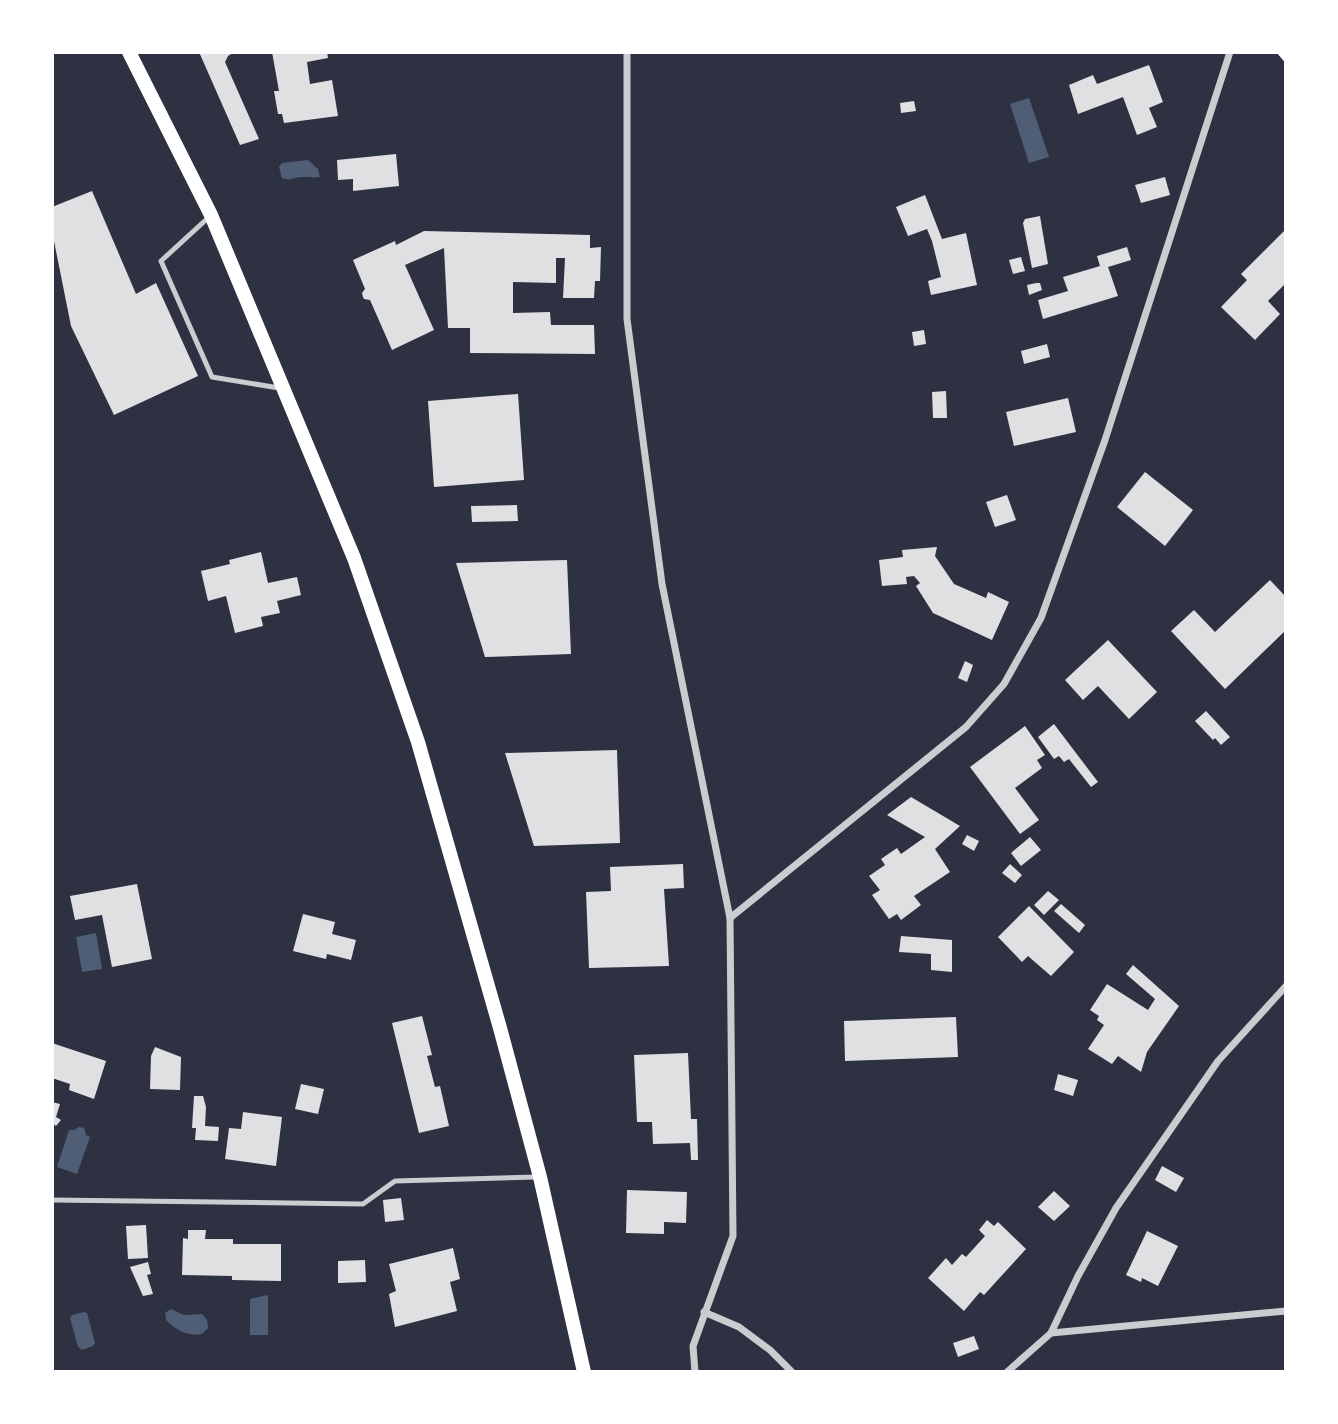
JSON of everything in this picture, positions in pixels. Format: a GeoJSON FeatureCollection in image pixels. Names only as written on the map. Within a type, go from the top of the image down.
{"type":"FeatureCollection","features":[{"type":"Feature","properties":{"kind":"main road"},"geometry":{"type":"LineString","coordinates":[[129,52],[211,215],[285,388],[354,558],[418,742],[540,1177],[584,1371]]}},
{"type":"Feature","properties":{"kind":"street"},"geometry":{"type":"LineString","coordinates":[[627,52],[627,319],[662,584],[730,918],[733,1236],[693,1346],[695,1371]]}},
{"type":"Feature","properties":{"kind":"street"},"geometry":{"type":"LineString","coordinates":[[730,918],[966,727],[1004,684],[1041,618],[1096,465],[1230,52]]}},
{"type":"Feature","properties":{"kind":"street"},"geometry":{"type":"LineString","coordinates":[[1007,1371],[1051,1333],[1078,1276],[1116,1208],[1219,1061],[1286,986]]}},
{"type":"Feature","properties":{"kind":"street"},"geometry":{"type":"LineString","coordinates":[[1051,1333],[1286,1311]]}},
{"type":"Feature","properties":{"kind":"street"},"geometry":{"type":"LineString","coordinates":[[704,1312],[740,1327],[792,1371]]}},
{"type":"Feature","properties":{"kind":"lane"},"geometry":{"type":"LineString","coordinates":[[211,215],[161,261],[212,377],[285,388]]}},
{"type":"Feature","properties":{"kind":"lane"},"geometry":{"type":"LineString","coordinates":[[52,1200],[363,1204],[395,1181],[540,1177]]}},
{"type":"Feature","properties":{"kind":"path"},"geometry":{"type":"LineString","coordinates":[[1279,52],[1286,60]]}},
{"type":"Feature","properties":{"kind":"water"},"geometry":{"type":"Polygon","coordinates":[[[1029,98],[1049,157],[1029,163],[1010,104],[1029,98]]]}},
{"type":"Feature","properties":{"kind":"water"},"geometry":{"type":"Polygon","coordinates":[[[308,160],[318,169],[320,177],[282,178],[279,167],[282,163],[308,160]]]}},
{"type":"Feature","properties":{"kind":"water"},"geometry":{"type":"Polygon","coordinates":[[[96,933],[102,969],[82,972],[76,937],[96,933]]]}},
{"type":"Feature","properties":{"kind":"water"},"geometry":{"type":"Polygon","coordinates":[[[84,1128],[86,1135],[90,1137],[77,1174],[57,1167],[69,1130],[84,1128]]]}},
{"type":"Feature","properties":{"kind":"water"},"geometry":{"type":"Polygon","coordinates":[[[268,1295],[268,1335],[250,1335],[250,1299],[268,1295]]]}},
{"type":"Feature","properties":{"kind":"water"},"geometry":{"type":"Polygon","coordinates":[[[171,1309],[184,1315],[202,1314],[207,1320],[208,1328],[197,1335],[178,1330],[166,1320],[165,1313],[171,1309]]]}},
{"type":"Feature","properties":{"kind":"water"},"geometry":{"type":"Polygon","coordinates":[[[87,1313],[95,1343],[82,1350],[78,1347],[70,1318],[87,1313]]]}},
{"type":"Feature","properties":{"kind":"building"},"geometry":{"type":"Polygon","coordinates":[[[199,52],[234,52],[225,62],[259,139],[240,145],[199,52]]]}},
{"type":"Feature","properties":{"kind":"building"},"geometry":{"type":"Polygon","coordinates":[[[272,52],[327,52],[328,58],[307,62],[310,84],[332,80],[338,116],[284,123],[282,114],[278,114],[274,91],[279,91],[272,52]]]}},
{"type":"Feature","properties":{"kind":"building"},"geometry":{"type":"Polygon","coordinates":[[[1149,65],[1163,102],[1149,108],[1157,127],[1137,135],[1123,97],[1078,114],[1069,85],[1093,75],[1097,84],[1149,65]]]}},
{"type":"Feature","properties":{"kind":"building"},"geometry":{"type":"Polygon","coordinates":[[[914,101],[916,111],[901,113],[900,103],[914,101]]]}},
{"type":"Feature","properties":{"kind":"building"},"geometry":{"type":"Polygon","coordinates":[[[396,154],[399,186],[353,191],[353,179],[338,180],[337,160],[396,154]]]}},
{"type":"Feature","properties":{"kind":"building"},"geometry":{"type":"Polygon","coordinates":[[[1165,177],[1170,195],[1141,203],[1135,185],[1165,177]]]}},
{"type":"Feature","properties":{"kind":"building"},"geometry":{"type":"Polygon","coordinates":[[[92,191],[136,294],[156,283],[198,376],[114,415],[71,326],[52,231],[52,207],[92,191]]]}},
{"type":"Feature","properties":{"kind":"building"},"geometry":{"type":"Polygon","coordinates":[[[925,195],[942,239],[966,233],[977,285],[931,295],[928,281],[941,277],[932,241],[927,229],[908,236],[896,207],[925,195]]]}},
{"type":"Feature","properties":{"kind":"building"},"geometry":{"type":"Polygon","coordinates":[[[1040,216],[1048,264],[1032,268],[1023,223],[1025,219],[1040,216]]]}},
{"type":"Feature","properties":{"kind":"building"},"geometry":{"type":"Polygon","coordinates":[[[1285,230],[1285,284],[1268,301],[1280,314],[1255,340],[1221,307],[1247,280],[1241,274],[1285,230]]]}},
{"type":"Feature","properties":{"kind":"building"},"geometry":{"type":"Polygon","coordinates":[[[424,231],[590,235],[590,248],[601,247],[600,281],[595,281],[594,298],[563,298],[565,258],[556,258],[556,283],[513,282],[513,313],[550,312],[551,325],[594,325],[595,354],[470,353],[470,328],[448,328],[444,248],[405,265],[434,330],[392,350],[370,300],[363,297],[365,289],[353,260],[395,241],[396,245],[424,231]]]}},
{"type":"Feature","properties":{"kind":"building"},"geometry":{"type":"Polygon","coordinates":[[[1127,247],[1131,260],[1108,267],[1118,296],[1043,319],[1038,300],[1068,291],[1063,277],[1100,266],[1097,256],[1127,247]]]}},
{"type":"Feature","properties":{"kind":"building"},"geometry":{"type":"Polygon","coordinates":[[[1021,257],[1025,271],[1013,274],[1009,260],[1021,257]]]}},
{"type":"Feature","properties":{"kind":"building"},"geometry":{"type":"Polygon","coordinates":[[[1040,283],[1042,290],[1029,295],[1027,285],[1040,283]]]}},
{"type":"Feature","properties":{"kind":"building"},"geometry":{"type":"Polygon","coordinates":[[[924,330],[926,344],[914,346],[912,332],[924,330]]]}},
{"type":"Feature","properties":{"kind":"building"},"geometry":{"type":"Polygon","coordinates":[[[1047,344],[1050,357],[1024,364],[1021,351],[1047,344]]]}},
{"type":"Feature","properties":{"kind":"building"},"geometry":{"type":"Polygon","coordinates":[[[946,391],[947,418],[933,418],[932,392],[946,391]]]}},
{"type":"Feature","properties":{"kind":"building"},"geometry":{"type":"Polygon","coordinates":[[[518,394],[524,480],[434,487],[428,401],[518,394]]]}},
{"type":"Feature","properties":{"kind":"building"},"geometry":{"type":"Polygon","coordinates":[[[1068,398],[1076,432],[1014,446],[1006,412],[1068,398]]]}},
{"type":"Feature","properties":{"kind":"building"},"geometry":{"type":"Polygon","coordinates":[[[1145,472],[1193,510],[1165,546],[1117,507],[1145,472]]]}},
{"type":"Feature","properties":{"kind":"building"},"geometry":{"type":"Polygon","coordinates":[[[1007,495],[1016,520],[995,527],[986,502],[1007,495]]]}},
{"type":"Feature","properties":{"kind":"building"},"geometry":{"type":"Polygon","coordinates":[[[517,505],[518,521],[472,522],[471,506],[517,505]]]}},
{"type":"Feature","properties":{"kind":"building"},"geometry":{"type":"Polygon","coordinates":[[[937,547],[935,556],[954,584],[986,598],[988,592],[1009,602],[992,640],[933,613],[916,586],[920,583],[914,576],[906,577],[907,584],[882,586],[879,560],[903,557],[902,550],[937,547]]]}},
{"type":"Feature","properties":{"kind":"building"},"geometry":{"type":"Polygon","coordinates":[[[261,552],[268,583],[297,577],[301,595],[277,601],[280,613],[261,617],[263,626],[235,633],[226,596],[208,601],[201,571],[261,552]]]}},
{"type":"Feature","properties":{"kind":"building"},"geometry":{"type":"Polygon","coordinates":[[[567,560],[571,654],[485,657],[456,563],[567,560]]]}},
{"type":"Feature","properties":{"kind":"building"},"geometry":{"type":"Polygon","coordinates":[[[1270,580],[1285,596],[1285,631],[1225,689],[1171,631],[1194,610],[1215,632],[1270,580]]]}},
{"type":"Feature","properties":{"kind":"building"},"geometry":{"type":"Polygon","coordinates":[[[1108,640],[1157,692],[1129,719],[1098,686],[1083,700],[1065,680],[1108,640]]]}},
{"type":"Feature","properties":{"kind":"building"},"geometry":{"type":"Polygon","coordinates":[[[965,661],[973,665],[967,682],[958,678],[965,661]]]}},
{"type":"Feature","properties":{"kind":"building"},"geometry":{"type":"Polygon","coordinates":[[[1206,711],[1230,737],[1221,745],[1195,721],[1206,711]]]}},
{"type":"Feature","properties":{"kind":"building"},"geometry":{"type":"Polygon","coordinates":[[[1054,724],[1098,782],[1091,787],[1069,759],[1064,762],[1059,756],[1054,759],[1038,737],[1054,724]]]}},
{"type":"Feature","properties":{"kind":"building"},"geometry":{"type":"Polygon","coordinates":[[[1025,726],[1045,755],[1037,760],[1042,768],[1015,788],[1039,820],[1020,834],[970,767],[1025,726]]]}},
{"type":"Feature","properties":{"kind":"building"},"geometry":{"type":"Polygon","coordinates":[[[617,750],[620,843],[534,846],[505,753],[617,750]]]}},
{"type":"Feature","properties":{"kind":"building"},"geometry":{"type":"Polygon","coordinates":[[[911,797],[960,826],[935,849],[950,872],[914,896],[921,905],[901,920],[897,914],[889,919],[872,895],[880,890],[869,876],[885,865],[881,859],[897,848],[901,854],[925,837],[887,815],[911,797]]]}},
{"type":"Feature","properties":{"kind":"building"},"geometry":{"type":"Polygon","coordinates":[[[967,835],[979,841],[974,851],[962,844],[967,835]]]}},
{"type":"Feature","properties":{"kind":"building"},"geometry":{"type":"Polygon","coordinates":[[[1030,837],[1041,850],[1021,866],[1011,853],[1030,837]]]}},
{"type":"Feature","properties":{"kind":"building"},"geometry":{"type":"Polygon","coordinates":[[[683,864],[684,888],[664,889],[669,966],[589,968],[586,892],[611,891],[610,867],[683,864]]]}},
{"type":"Feature","properties":{"kind":"building"},"geometry":{"type":"Polygon","coordinates":[[[1010,864],[1022,875],[1015,883],[1002,873],[1010,864]]]}},
{"type":"Feature","properties":{"kind":"building"},"geometry":{"type":"Polygon","coordinates":[[[137,884],[152,959],[112,967],[102,915],[75,920],[70,896],[137,884]]]}},
{"type":"Feature","properties":{"kind":"building"},"geometry":{"type":"Polygon","coordinates":[[[1048,891],[1059,900],[1044,915],[1034,905],[1048,891]]]}},
{"type":"Feature","properties":{"kind":"building"},"geometry":{"type":"Polygon","coordinates":[[[1061,904],[1085,925],[1079,933],[1054,911],[1061,904]]]}},
{"type":"Feature","properties":{"kind":"building"},"geometry":{"type":"Polygon","coordinates":[[[1029,906],[1074,952],[1051,976],[1028,956],[1022,962],[998,937],[1029,906]]]}},
{"type":"Feature","properties":{"kind":"building"},"geometry":{"type":"Polygon","coordinates":[[[303,914],[335,922],[332,934],[356,940],[351,960],[327,954],[326,959],[293,951],[303,914]]]}},
{"type":"Feature","properties":{"kind":"building"},"geometry":{"type":"Polygon","coordinates":[[[901,936],[952,940],[952,972],[931,970],[931,954],[899,952],[901,936]]]}},
{"type":"Feature","properties":{"kind":"building"},"geometry":{"type":"Polygon","coordinates":[[[1133,965],[1179,1006],[1147,1052],[1141,1072],[1118,1056],[1112,1064],[1088,1049],[1104,1025],[1097,1020],[1099,1016],[1090,1010],[1107,984],[1148,1010],[1155,999],[1126,974],[1133,965]]]}},
{"type":"Feature","properties":{"kind":"building"},"geometry":{"type":"Polygon","coordinates":[[[422,1016],[432,1055],[427,1056],[435,1087],[440,1086],[449,1126],[419,1133],[392,1023],[422,1016]]]}},
{"type":"Feature","properties":{"kind":"building"},"geometry":{"type":"Polygon","coordinates":[[[956,1017],[958,1057],[845,1061],[844,1021],[956,1017]]]}},
{"type":"Feature","properties":{"kind":"building"},"geometry":{"type":"Polygon","coordinates":[[[52,1043],[106,1061],[94,1099],[69,1090],[70,1084],[52,1078],[52,1043]]]}},
{"type":"Feature","properties":{"kind":"building"},"geometry":{"type":"Polygon","coordinates":[[[155,1047],[181,1057],[180,1090],[150,1089],[151,1056],[155,1047]]]}},
{"type":"Feature","properties":{"kind":"building"},"geometry":{"type":"Polygon","coordinates":[[[688,1053],[691,1119],[697,1119],[698,1160],[691,1160],[690,1143],[653,1144],[652,1122],[637,1122],[634,1055],[688,1053]]]}},
{"type":"Feature","properties":{"kind":"building"},"geometry":{"type":"Polygon","coordinates":[[[1058,1074],[1078,1080],[1073,1096],[1054,1090],[1058,1074]]]}},
{"type":"Feature","properties":{"kind":"building"},"geometry":{"type":"Polygon","coordinates":[[[301,1084],[324,1089],[318,1114],[295,1109],[301,1084]]]}},
{"type":"Feature","properties":{"kind":"building"},"geometry":{"type":"Polygon","coordinates":[[[194,1096],[203,1096],[206,1107],[205,1126],[219,1127],[218,1141],[195,1140],[196,1128],[192,1128],[194,1096]]]}},
{"type":"Feature","properties":{"kind":"building"},"geometry":{"type":"Polygon","coordinates":[[[52,1102],[60,1104],[56,1117],[61,1120],[56,1126],[52,1123],[52,1102]]]}},
{"type":"Feature","properties":{"kind":"building"},"geometry":{"type":"Polygon","coordinates":[[[243,1112],[282,1117],[276,1166],[225,1159],[229,1128],[241,1129],[243,1112]]]}},
{"type":"Feature","properties":{"kind":"building"},"geometry":{"type":"Polygon","coordinates":[[[1162,1166],[1184,1178],[1176,1192],[1155,1180],[1162,1166]]]}},
{"type":"Feature","properties":{"kind":"building"},"geometry":{"type":"Polygon","coordinates":[[[627,1190],[687,1192],[686,1223],[664,1222],[664,1234],[626,1233],[627,1190]]]}},
{"type":"Feature","properties":{"kind":"building"},"geometry":{"type":"Polygon","coordinates":[[[1054,1191],[1070,1206],[1054,1221],[1038,1207],[1054,1191]]]}},
{"type":"Feature","properties":{"kind":"building"},"geometry":{"type":"Polygon","coordinates":[[[401,1198],[404,1220],[385,1222],[383,1200],[401,1198]]]}},
{"type":"Feature","properties":{"kind":"building"},"geometry":{"type":"Polygon","coordinates":[[[987,1220],[994,1226],[998,1222],[1026,1249],[984,1295],[980,1292],[964,1311],[928,1278],[946,1258],[952,1265],[962,1254],[966,1257],[985,1236],[979,1230],[987,1220]]]}},
{"type":"Feature","properties":{"kind":"building"},"geometry":{"type":"Polygon","coordinates":[[[146,1225],[148,1258],[128,1259],[126,1226],[146,1225]]]}},
{"type":"Feature","properties":{"kind":"building"},"geometry":{"type":"Polygon","coordinates":[[[188,1230],[206,1230],[205,1239],[233,1239],[233,1244],[281,1244],[281,1281],[182,1275],[183,1238],[188,1239],[188,1230]]]}},
{"type":"Feature","properties":{"kind":"building"},"geometry":{"type":"Polygon","coordinates":[[[1147,1231],[1178,1246],[1158,1286],[1142,1278],[1141,1282],[1126,1275],[1147,1231]]]}},
{"type":"Feature","properties":{"kind":"building"},"geometry":{"type":"Polygon","coordinates":[[[453,1248],[460,1279],[450,1282],[457,1311],[395,1327],[389,1294],[396,1291],[389,1264],[453,1248]]]}},
{"type":"Feature","properties":{"kind":"building"},"geometry":{"type":"Polygon","coordinates":[[[365,1260],[366,1282],[338,1283],[338,1261],[365,1260]]]}},
{"type":"Feature","properties":{"kind":"building"},"geometry":{"type":"Polygon","coordinates":[[[148,1262],[151,1274],[147,1275],[153,1294],[143,1296],[130,1267],[148,1262]]]}},
{"type":"Feature","properties":{"kind":"building"},"geometry":{"type":"Polygon","coordinates":[[[974,1336],[979,1349],[958,1357],[953,1343],[974,1336]]]}}]}
